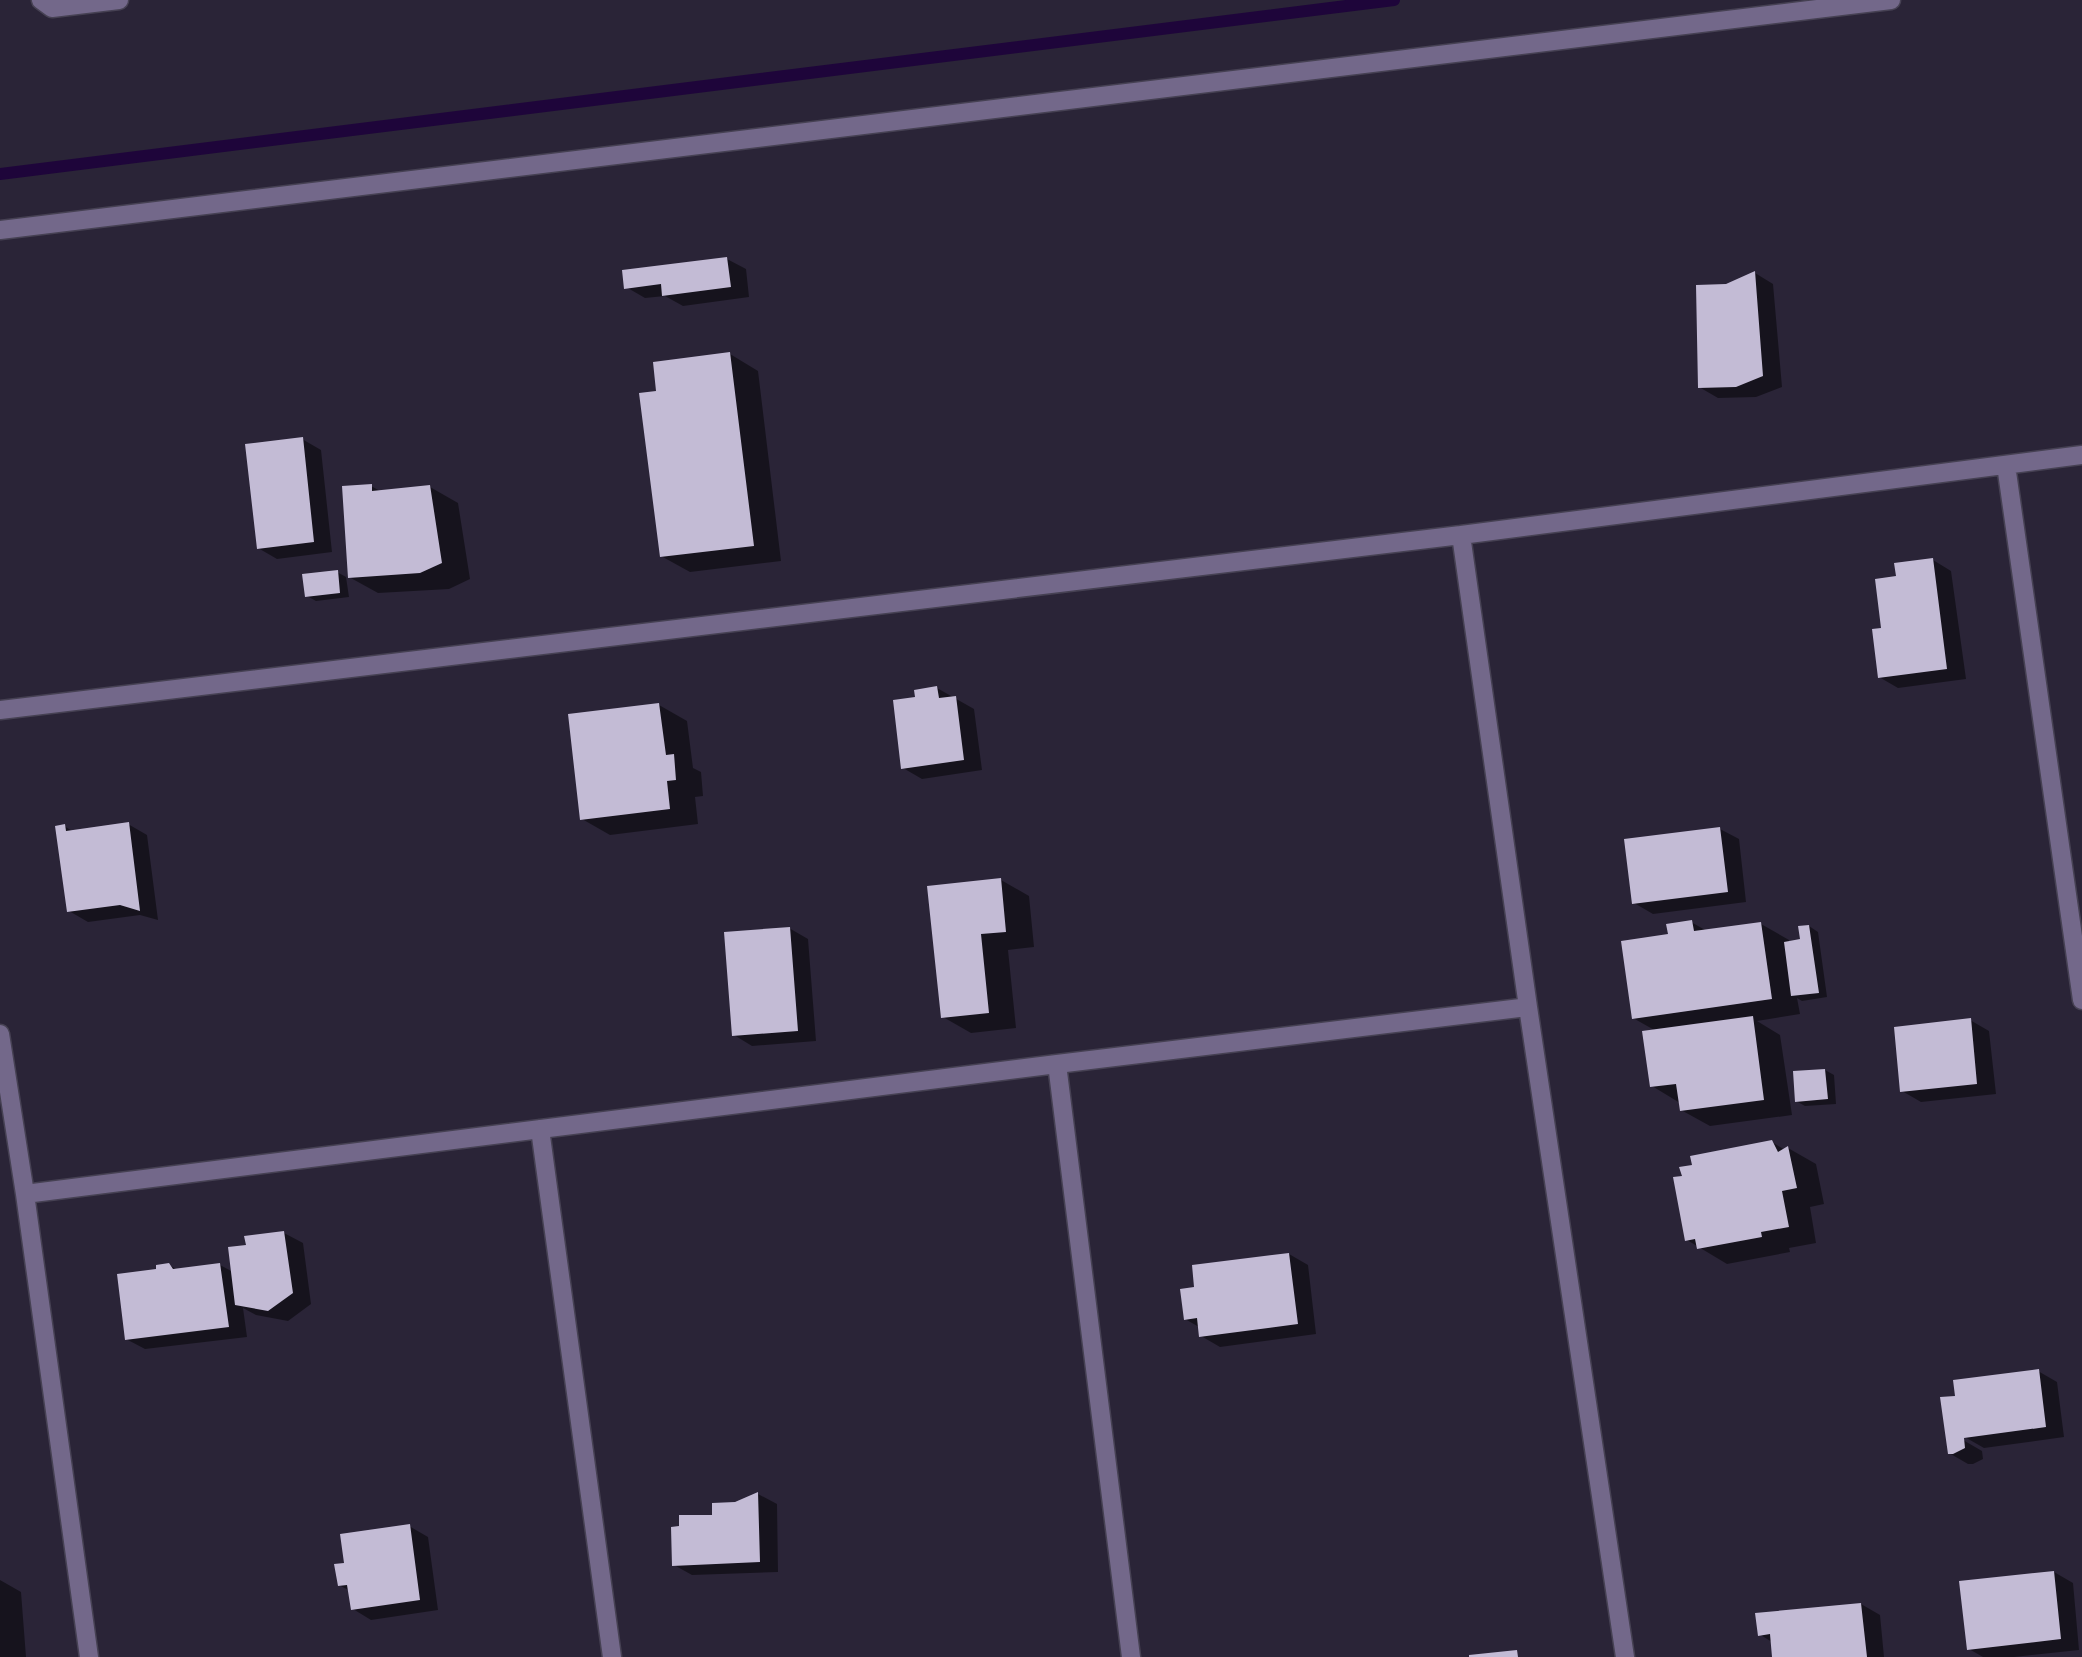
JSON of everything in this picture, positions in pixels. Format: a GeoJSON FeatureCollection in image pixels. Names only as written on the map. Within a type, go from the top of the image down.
{"type":"FeatureCollection","features":[{"type":"Feature","properties":{"kind":"street"},"geometry":{"type":"LineString","coordinates":[[41,0],[52,8],[119,0]]}},
{"type":"Feature","properties":{"kind":"street"},"geometry":{"type":"LineString","coordinates":[[0,229],[1891,0]]}},
{"type":"Feature","properties":{"kind":"street"},"geometry":{"type":"LineString","coordinates":[[0,710],[1461,535],[2082,455]]}},
{"type":"Feature","properties":{"kind":"street"},"geometry":{"type":"LineString","coordinates":[[2006,465],[2081,991]]}},
{"type":"Feature","properties":{"kind":"street"},"geometry":{"type":"LineString","coordinates":[[1461,535],[1625,1657]]}},
{"type":"Feature","properties":{"kind":"street"},"geometry":{"type":"LineString","coordinates":[[25,1194],[1528,1007]]}},
{"type":"Feature","properties":{"kind":"street"},"geometry":{"type":"LineString","coordinates":[[0,1034],[25,1194],[89,1657]]}},
{"type":"Feature","properties":{"kind":"street"},"geometry":{"type":"LineString","coordinates":[[1057,1064],[1132,1657]]}},
{"type":"Feature","properties":{"kind":"street"},"geometry":{"type":"LineString","coordinates":[[540,1129],[612,1657]]}},
{"type":"Feature","properties":{"kind":"building"},"geometry":{"type":"Polygon","coordinates":[[[727,257],[731,287],[662,296],[661,284],[624,289],[622,270],[727,257]]]}},
{"type":"Feature","properties":{"kind":"building"},"geometry":{"type":"Polygon","coordinates":[[[1755,271],[1763,376],[1736,387],[1698,388],[1696,285],[1726,284],[1755,271]]]}},
{"type":"Feature","properties":{"kind":"building"},"geometry":{"type":"Polygon","coordinates":[[[730,352],[754,546],[660,557],[639,393],[656,391],[653,362],[730,352]]]}},
{"type":"Feature","properties":{"kind":"building"},"geometry":{"type":"Polygon","coordinates":[[[303,437],[314,542],[257,549],[245,444],[303,437]]]}},
{"type":"Feature","properties":{"kind":"building"},"geometry":{"type":"Polygon","coordinates":[[[372,484],[372,491],[430,485],[442,563],[420,573],[348,578],[342,486],[372,484]]]}},
{"type":"Feature","properties":{"kind":"building"},"geometry":{"type":"Polygon","coordinates":[[[1933,558],[1947,669],[1878,678],[1872,629],[1881,628],[1875,579],[1896,576],[1894,563],[1933,558]]]}},
{"type":"Feature","properties":{"kind":"building"},"geometry":{"type":"Polygon","coordinates":[[[338,570],[340,593],[305,597],[302,574],[338,570]]]}},
{"type":"Feature","properties":{"kind":"building"},"geometry":{"type":"Polygon","coordinates":[[[937,686],[939,698],[956,696],[964,760],[901,769],[893,700],[915,697],[914,690],[937,686]]]}},
{"type":"Feature","properties":{"kind":"building"},"geometry":{"type":"Polygon","coordinates":[[[659,703],[666,755],[674,754],[676,780],[667,781],[670,809],[580,820],[568,714],[659,703]]]}},
{"type":"Feature","properties":{"kind":"building"},"geometry":{"type":"Polygon","coordinates":[[[129,822],[140,911],[120,905],[67,912],[55,826],[65,824],[66,831],[129,822]]]}},
{"type":"Feature","properties":{"kind":"building"},"geometry":{"type":"Polygon","coordinates":[[[1720,827],[1728,892],[1632,904],[1624,839],[1720,827]]]}},
{"type":"Feature","properties":{"kind":"building"},"geometry":{"type":"Polygon","coordinates":[[[1001,878],[1006,932],[981,934],[989,1013],[941,1018],[927,886],[1001,878]]]}},
{"type":"Feature","properties":{"kind":"building"},"geometry":{"type":"Polygon","coordinates":[[[1692,920],[1694,931],[1761,922],[1772,999],[1632,1019],[1621,941],[1668,934],[1666,924],[1692,920]]]}},
{"type":"Feature","properties":{"kind":"building"},"geometry":{"type":"Polygon","coordinates":[[[1809,925],[1819,993],[1791,996],[1784,942],[1800,939],[1798,926],[1809,925]]]}},
{"type":"Feature","properties":{"kind":"building"},"geometry":{"type":"Polygon","coordinates":[[[790,927],[798,1031],[732,1036],[724,932],[790,927]]]}},
{"type":"Feature","properties":{"kind":"building"},"geometry":{"type":"Polygon","coordinates":[[[1753,1016],[1764,1100],[1680,1111],[1676,1084],[1650,1087],[1642,1031],[1753,1016]]]}},
{"type":"Feature","properties":{"kind":"building"},"geometry":{"type":"Polygon","coordinates":[[[1971,1018],[1977,1084],[1900,1092],[1894,1027],[1971,1018]]]}},
{"type":"Feature","properties":{"kind":"building"},"geometry":{"type":"Polygon","coordinates":[[[1825,1069],[1828,1099],[1795,1102],[1793,1071],[1825,1069]]]}},
{"type":"Feature","properties":{"kind":"building"},"geometry":{"type":"Polygon","coordinates":[[[1772,1140],[1778,1152],[1788,1146],[1797,1188],[1782,1191],[1789,1227],[1761,1232],[1762,1237],[1697,1249],[1695,1239],[1685,1241],[1673,1177],[1682,1176],[1679,1167],[1692,1165],[1690,1156],[1772,1140]]]}},
{"type":"Feature","properties":{"kind":"building"},"geometry":{"type":"Polygon","coordinates":[[[284,1231],[293,1293],[268,1311],[235,1305],[228,1247],[246,1245],[244,1236],[284,1231]]]}},
{"type":"Feature","properties":{"kind":"building"},"geometry":{"type":"Polygon","coordinates":[[[1289,1253],[1298,1324],[1199,1337],[1197,1318],[1184,1320],[1180,1289],[1194,1287],[1192,1265],[1289,1253]]]}},
{"type":"Feature","properties":{"kind":"building"},"geometry":{"type":"Polygon","coordinates":[[[169,1263],[173,1269],[220,1263],[229,1327],[125,1340],[117,1274],[156,1269],[156,1265],[169,1263]]]}},
{"type":"Feature","properties":{"kind":"building"},"geometry":{"type":"Polygon","coordinates":[[[2039,1369],[2046,1427],[1964,1438],[1965,1448],[1948,1454],[1940,1397],[1955,1396],[1953,1380],[2039,1369]]]}},
{"type":"Feature","properties":{"kind":"building"},"geometry":{"type":"Polygon","coordinates":[[[758,1492],[760,1562],[672,1566],[671,1527],[679,1526],[679,1515],[712,1515],[712,1503],[735,1502],[758,1492]]]}},
{"type":"Feature","properties":{"kind":"building"},"geometry":{"type":"Polygon","coordinates":[[[410,1524],[420,1600],[351,1610],[347,1585],[338,1586],[334,1564],[344,1563],[340,1534],[410,1524]]]}},
{"type":"Feature","properties":{"kind":"building"},"geometry":{"type":"Polygon","coordinates":[[[2054,1571],[2061,1639],[1967,1650],[1959,1581],[2054,1571]]]}},
{"type":"Feature","properties":{"kind":"building"},"geometry":{"type":"Polygon","coordinates":[[[1861,1603],[1867,1657],[1772,1657],[1770,1634],[1758,1636],[1755,1613],[1861,1603]]]}},
{"type":"Feature","properties":{"kind":"building"},"geometry":{"type":"Polygon","coordinates":[[[1517,1650],[1518,1657],[1469,1657],[1469,1655],[1517,1650]]]}},
{"type":"Feature","properties":{"kind":"waterway"},"geometry":{"type":"LineString","coordinates":[[0,174],[1394,0]]}}]}
